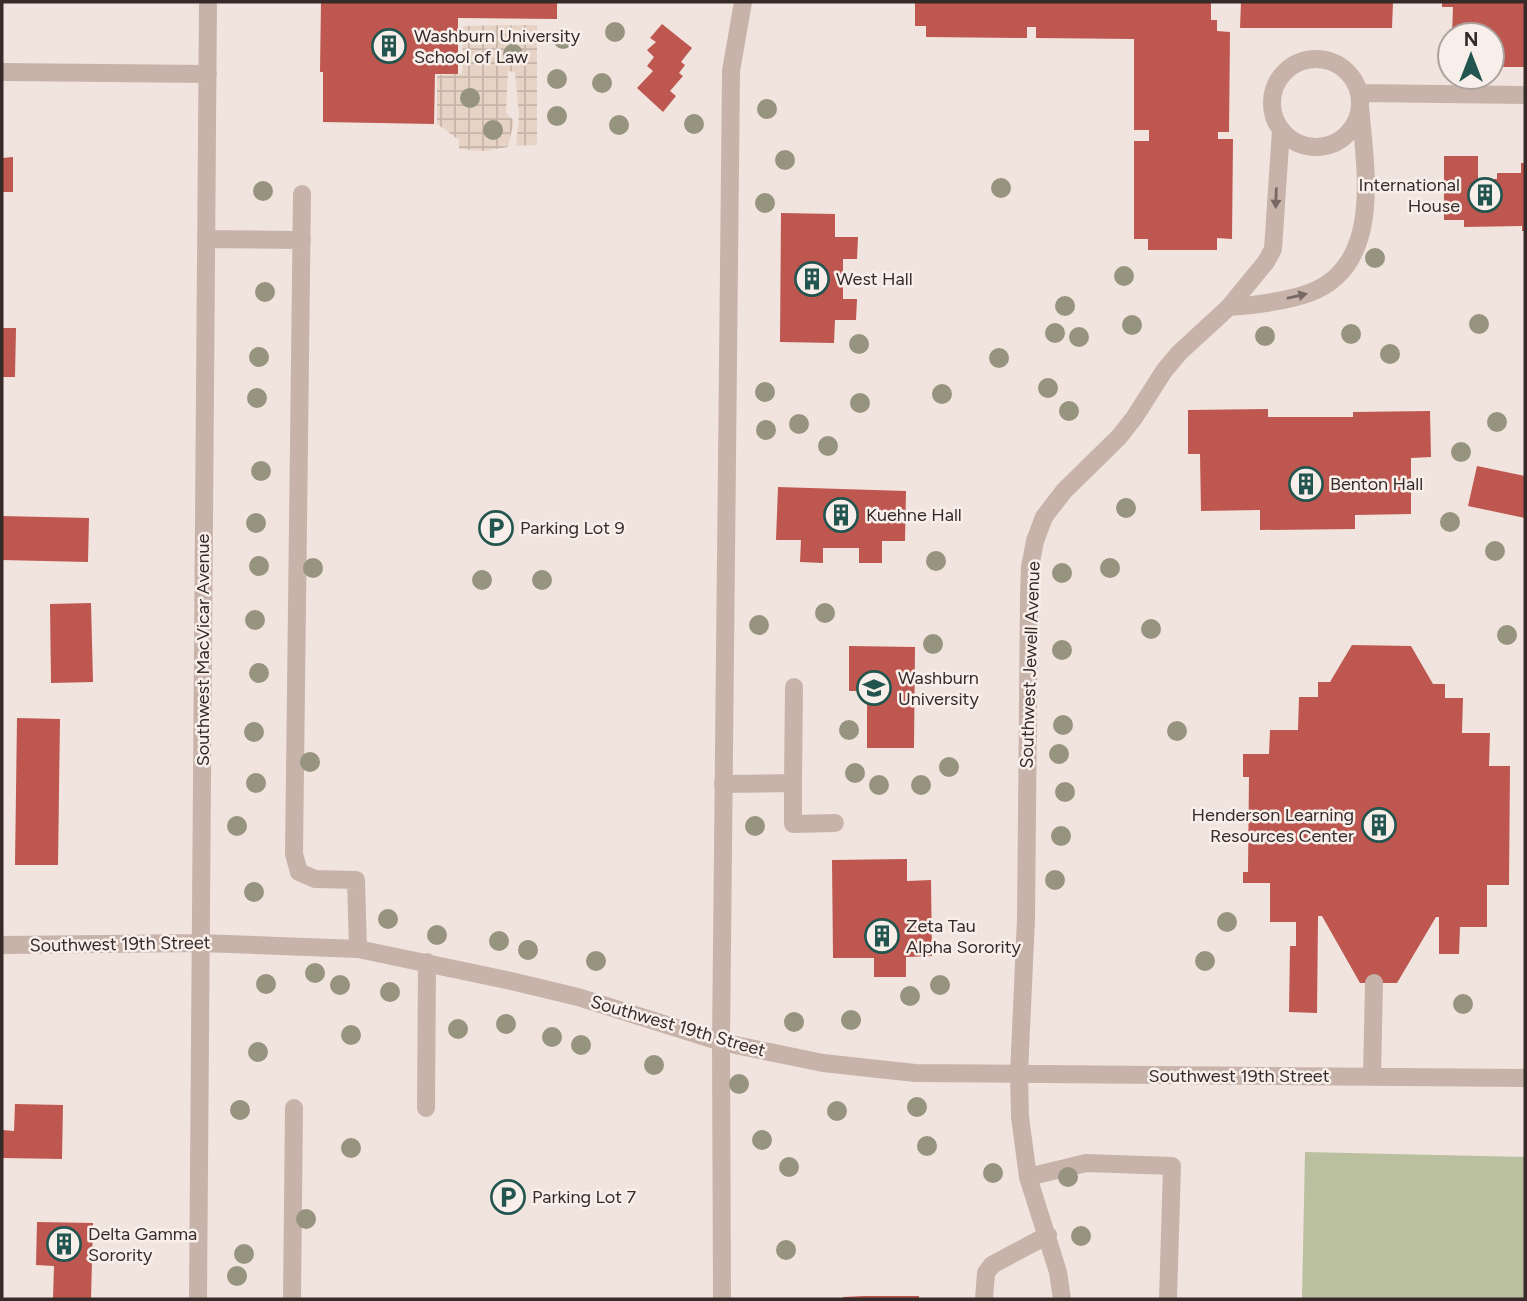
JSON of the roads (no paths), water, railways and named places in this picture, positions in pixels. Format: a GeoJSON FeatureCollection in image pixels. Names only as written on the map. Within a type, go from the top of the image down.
{"type":"FeatureCollection","features":[{"type":"Feature","properties":{"kind":"street","name":"Southwest MacVicar Avenue"},"geometry":{"type":"LineString","coordinates":[[198,1299],[208,2]]}},
{"type":"Feature","properties":{"kind":"street"},"geometry":{"type":"LineString","coordinates":[[722,1299],[721,1042],[731,71],[743,2]]}},
{"type":"Feature","properties":{"kind":"street"},"geometry":{"type":"LineString","coordinates":[[1229,307],[1260,305],[1311,293],[1336,277],[1352,257],[1362,234],[1365,205],[1359,99],[1350,75],[1332,62],[1313,59],[1298,63],[1285,71],[1272,94],[1273,113],[1280,130],[1294,142],[1314,147],[1332,144],[1348,133],[1356,121],[1359,99]]}},
{"type":"Feature","properties":{"kind":"street"},"geometry":{"type":"LineString","coordinates":[[2,72],[208,74]]}},
{"type":"Feature","properties":{"kind":"street"},"geometry":{"type":"LineString","coordinates":[[1359,99],[1525,95]]}},
{"type":"Feature","properties":{"kind":"street","name":"Southwest Jewell Avenue"},"geometry":{"type":"LineString","coordinates":[[1062,1299],[1048,1235],[1028,1177],[1020,1117],[1019,1074],[1026,919],[1030,567],[1035,541],[1044,517],[1063,491],[1119,437],[1179,353],[1229,307],[1266,262],[1273,249],[1280,130]]}},
{"type":"Feature","properties":{"kind":"street"},"geometry":{"type":"LineString","coordinates":[[303,194],[294,854],[299,872],[315,879],[356,880],[358,949]]}},
{"type":"Feature","properties":{"kind":"street"},"geometry":{"type":"LineString","coordinates":[[206,239],[302,240]]}},
{"type":"Feature","properties":{"kind":"street"},"geometry":{"type":"LineString","coordinates":[[794,687],[793,824],[835,823]]}},
{"type":"Feature","properties":{"kind":"street"},"geometry":{"type":"LineString","coordinates":[[723,784],[793,783]]}},
{"type":"Feature","properties":{"kind":"street","name":"Southwest 19th Street"},"geometry":{"type":"LineString","coordinates":[[2,945],[201,943],[358,949],[578,997],[721,1042],[823,1063],[915,1073],[1525,1078]]}},
{"type":"Feature","properties":{"kind":"street"},"geometry":{"type":"LineString","coordinates":[[426,1108],[427,962]]}},
{"type":"Feature","properties":{"kind":"street"},"geometry":{"type":"LineString","coordinates":[[1372,1077],[1374,983]]}},
{"type":"Feature","properties":{"kind":"street"},"geometry":{"type":"LineString","coordinates":[[292,1299],[294,1108]]}},
{"type":"Feature","properties":{"kind":"street"},"geometry":{"type":"LineString","coordinates":[[1028,1177],[1086,1163],[1172,1166],[1168,1299]]}},
{"type":"Feature","properties":{"kind":"street"},"geometry":{"type":"LineString","coordinates":[[984,1299],[986,1273],[992,1265],[1048,1235]]}},
{"type":"Feature","properties":{"kind":"place","name":"Washburn University School of Law"},"geometry":{"type":"Point","coordinates":[389,46]}},
{"type":"Feature","properties":{"kind":"place","name":"International House"},"geometry":{"type":"Point","coordinates":[1485,195]}},
{"type":"Feature","properties":{"kind":"place","name":"West Hall"},"geometry":{"type":"Point","coordinates":[812,279]}},
{"type":"Feature","properties":{"kind":"place","name":"Benton Hall"},"geometry":{"type":"Point","coordinates":[1306,484]}},
{"type":"Feature","properties":{"kind":"place","name":"Kuehne Hall"},"geometry":{"type":"Point","coordinates":[841,515]}},
{"type":"Feature","properties":{"kind":"place","name":"Parking Lot 9"},"geometry":{"type":"Point","coordinates":[496,528]}},
{"type":"Feature","properties":{"kind":"place","name":"Washburn University"},"geometry":{"type":"Point","coordinates":[874,688]}},
{"type":"Feature","properties":{"kind":"place","name":"Henderson Learning Resources Center"},"geometry":{"type":"Point","coordinates":[1379,825]}},
{"type":"Feature","properties":{"kind":"place","name":"Zeta Tau Alpha Sorority"},"geometry":{"type":"Point","coordinates":[882,936]}},
{"type":"Feature","properties":{"kind":"place","name":"Parking Lot 7"},"geometry":{"type":"Point","coordinates":[508,1197]}},
{"type":"Feature","properties":{"kind":"place","name":"Delta Gamma Sorority"},"geometry":{"type":"Point","coordinates":[64,1244]}}]}
